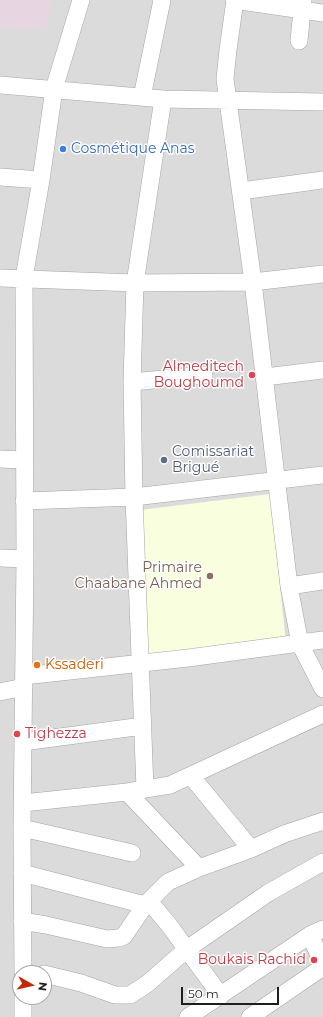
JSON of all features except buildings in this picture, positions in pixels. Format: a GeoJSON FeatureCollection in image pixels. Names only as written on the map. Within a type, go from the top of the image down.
{"type":"FeatureCollection","features":[{"type":"Feature","properties":{"kind":"street"},"geometry":{"type":"LineString","coordinates":[[23,965],[22,803],[25,559],[24,278],[41,180],[54,89],[81,0]]}},
{"type":"Feature","properties":{"kind":"street"},"geometry":{"type":"LineString","coordinates":[[142,97],[162,0]]}},
{"type":"Feature","properties":{"kind":"street"},"geometry":{"type":"LineString","coordinates":[[323,13],[302,5],[235,0],[225,79],[265,377],[289,586],[300,644],[323,689]]}},
{"type":"Feature","properties":{"kind":"street"},"geometry":{"type":"LineString","coordinates":[[298,41],[302,5]]}},
{"type":"Feature","properties":{"kind":"street"},"geometry":{"type":"LineString","coordinates":[[0,84],[163,99],[323,102]]}},
{"type":"Feature","properties":{"kind":"street"},"geometry":{"type":"LineString","coordinates":[[145,789],[134,497],[132,382],[135,283],[163,99]]}},
{"type":"Feature","properties":{"kind":"street"},"geometry":{"type":"LineString","coordinates":[[0,177],[41,180]]}},
{"type":"Feature","properties":{"kind":"street"},"geometry":{"type":"LineString","coordinates":[[241,191],[323,180]]}},
{"type":"Feature","properties":{"kind":"street"},"geometry":{"type":"LineString","coordinates":[[0,278],[135,283],[253,282],[323,274]]}},
{"type":"Feature","properties":{"kind":"street"},"geometry":{"type":"LineString","coordinates":[[265,377],[323,370]]}},
{"type":"Feature","properties":{"kind":"street"},"geometry":{"type":"LineString","coordinates":[[132,382],[204,375]]}},
{"type":"Feature","properties":{"kind":"street"},"geometry":{"type":"LineString","coordinates":[[0,459],[24,460]]}},
{"type":"Feature","properties":{"kind":"street"},"geometry":{"type":"LineString","coordinates":[[24,501],[134,497],[323,475]]}},
{"type":"Feature","properties":{"kind":"street"},"geometry":{"type":"LineString","coordinates":[[0,558],[25,559]]}},
{"type":"Feature","properties":{"kind":"street"},"geometry":{"type":"LineString","coordinates":[[289,586],[323,581]]}},
{"type":"Feature","properties":{"kind":"street"},"geometry":{"type":"LineString","coordinates":[[0,692],[24,682],[140,663],[323,640]]}},
{"type":"Feature","properties":{"kind":"street"},"geometry":{"type":"LineString","coordinates":[[22,803],[127,792],[170,784],[191,776],[323,714]]}},
{"type":"Feature","properties":{"kind":"street"},"geometry":{"type":"LineString","coordinates":[[23,742],[143,726]]}},
{"type":"Feature","properties":{"kind":"street"},"geometry":{"type":"LineString","coordinates":[[191,776],[252,849]]}},
{"type":"Feature","properties":{"kind":"street"},"geometry":{"type":"LineString","coordinates":[[127,792],[199,868]]}},
{"type":"Feature","properties":{"kind":"street"},"geometry":{"type":"LineString","coordinates":[[22,921],[107,939],[119,938],[124,936],[147,903],[168,882],[199,868],[252,849],[284,834],[323,821]]}},
{"type":"Feature","properties":{"kind":"street"},"geometry":{"type":"LineString","coordinates":[[22,828],[132,853]]}},
{"type":"Feature","properties":{"kind":"street"},"geometry":{"type":"LineString","coordinates":[[52,976],[81,983],[116,995],[130,995],[147,984],[187,949],[268,893],[323,862]]}},
{"type":"Feature","properties":{"kind":"street"},"geometry":{"type":"LineString","coordinates":[[22,873],[147,903],[187,949],[221,996]]}},
{"type":"Feature","properties":{"kind":"street"},"geometry":{"type":"LineString","coordinates":[[188,1017],[317,932],[323,965],[250,1017]]}},
{"type":"Feature","properties":{"kind":"street"},"geometry":{"type":"LineString","coordinates":[[23,1005],[23,1017]]}},
{"type":"Feature","properties":{"kind":"shaded area"},"geometry":{"type":"Polygon","coordinates":[[[0,0],[323,0],[323,1017],[0,1017],[0,0]]]}},
{"type":"Feature","properties":{"kind":"shaded area"},"geometry":{"type":"Polygon","coordinates":[[[0,0],[51,0],[45,29],[0,28],[0,0]]]}},
{"type":"Feature","properties":{"kind":"shaded area","name":"Primaire Chaabane Ahmed"},"geometry":{"type":"Polygon","coordinates":[[[270,494],[286,642],[144,663],[140,510],[270,494]]]}},
{"type":"Feature","properties":{"kind":"place","name":"Cosmétique Anas"},"geometry":{"type":"Point","coordinates":[63,149]}},
{"type":"Feature","properties":{"kind":"place","name":"Almeditech Boughoumd"},"geometry":{"type":"Point","coordinates":[252,375]}},
{"type":"Feature","properties":{"kind":"place","name":"Comissariat Brigué"},"geometry":{"type":"Point","coordinates":[164,460]}},
{"type":"Feature","properties":{"kind":"place","name":"Primaire Chaabane Ahmed"},"geometry":{"type":"Point","coordinates":[210,576]}},
{"type":"Feature","properties":{"kind":"place","name":"Kssaderi"},"geometry":{"type":"Point","coordinates":[37,665]}},
{"type":"Feature","properties":{"kind":"place","name":"Tighezza"},"geometry":{"type":"Point","coordinates":[17,734]}},
{"type":"Feature","properties":{"kind":"place","name":"Boukais Rachid"},"geometry":{"type":"Point","coordinates":[314,960]}}]}
